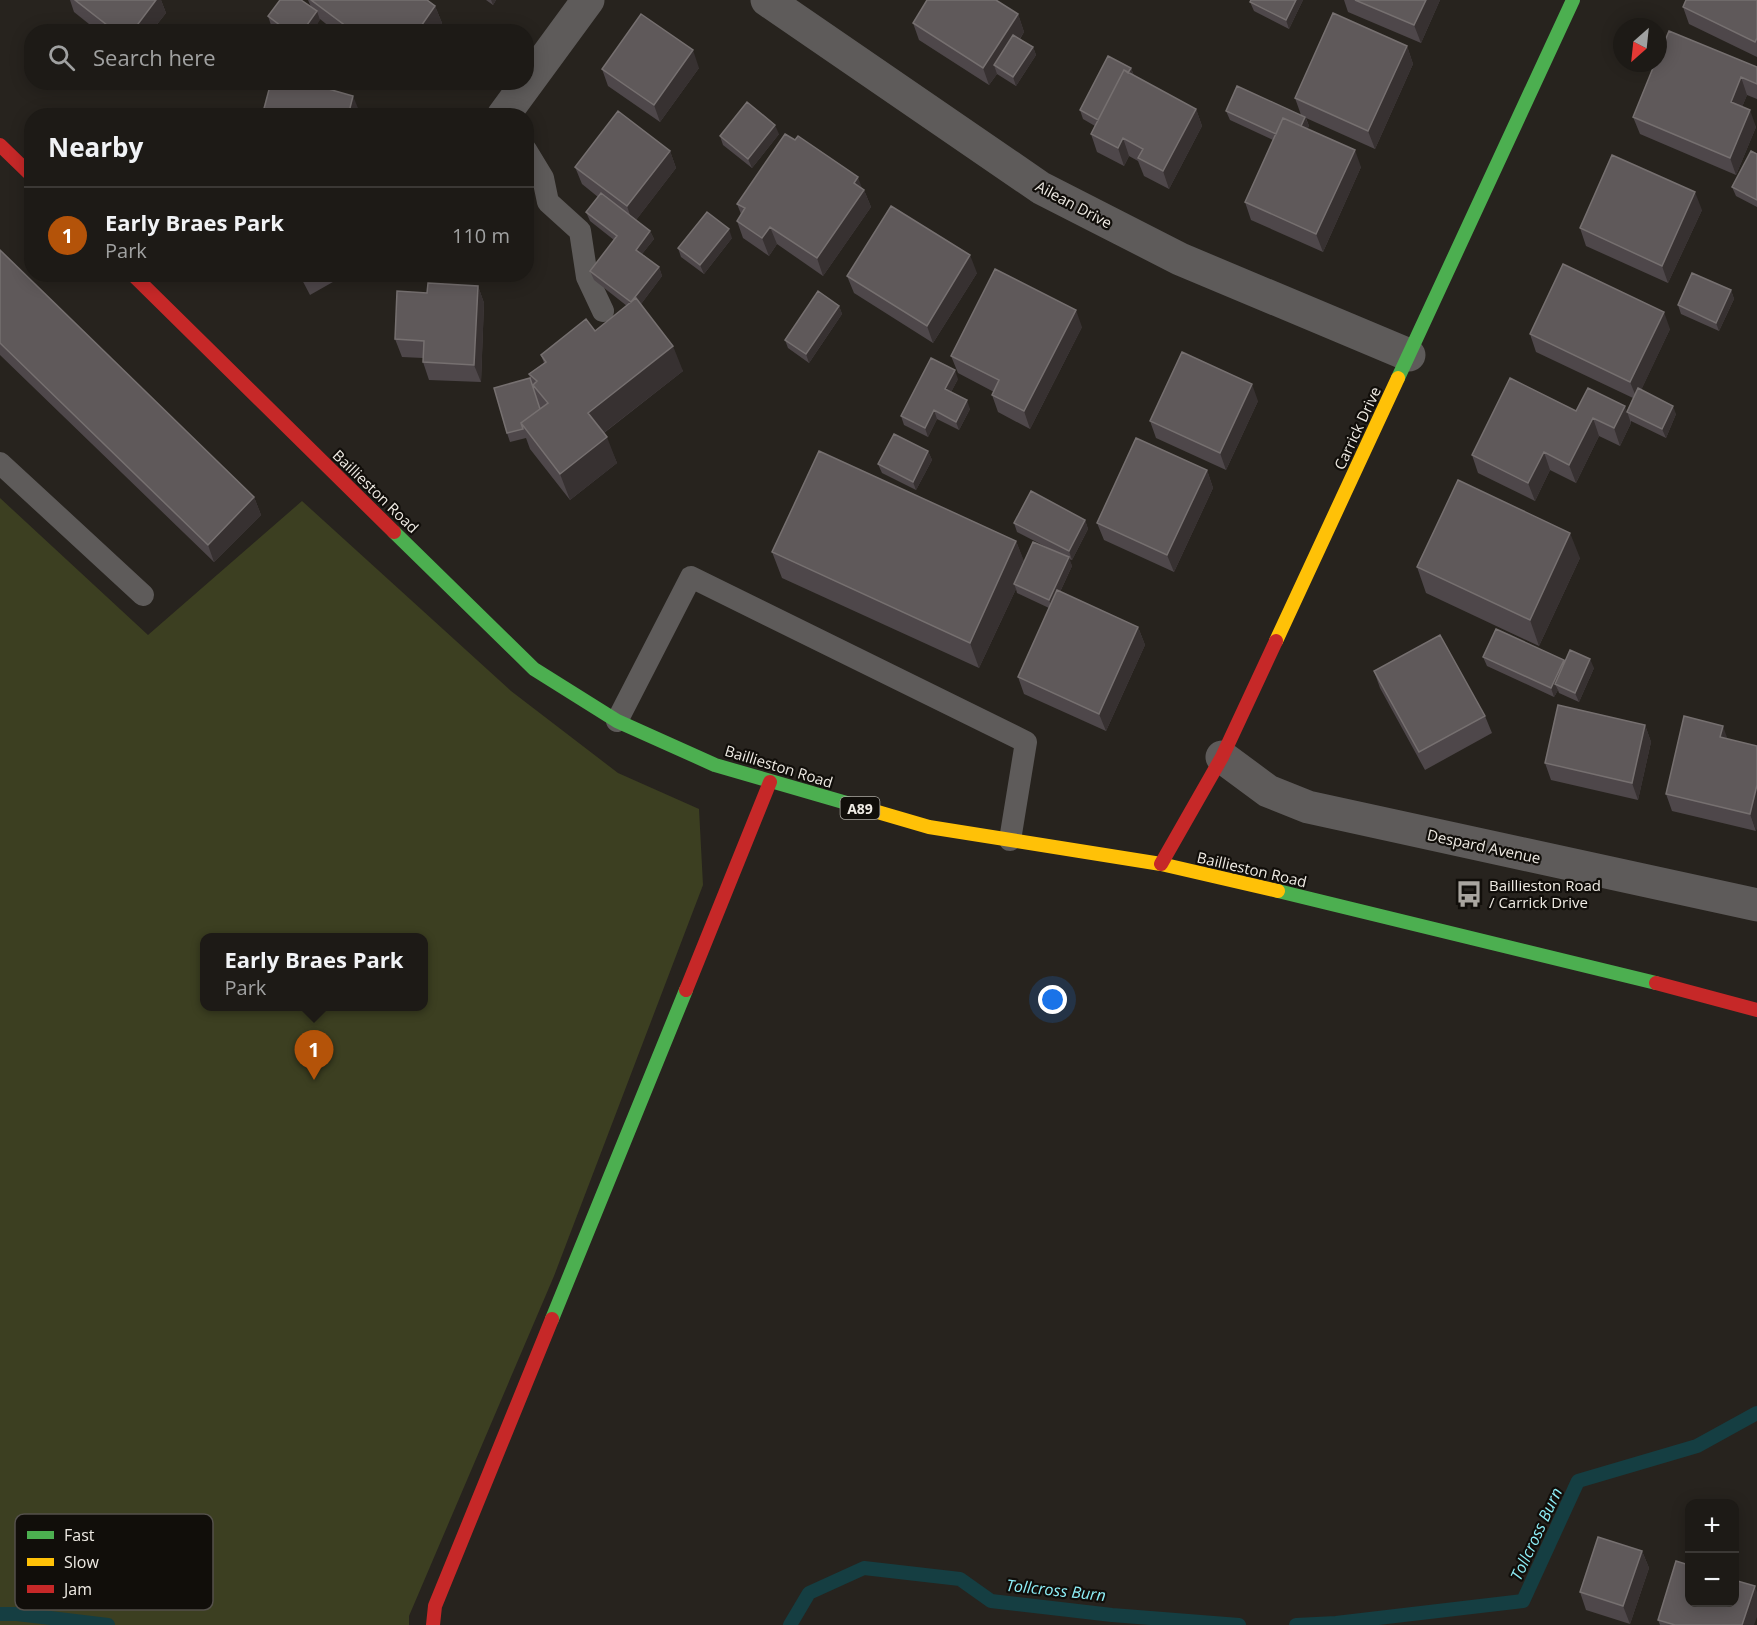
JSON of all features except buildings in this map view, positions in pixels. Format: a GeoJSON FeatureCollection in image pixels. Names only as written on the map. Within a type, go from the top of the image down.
{"type":"FeatureCollection","features":[{"type":"Feature","properties":{"kind":"main road","name":"Carrick Drive"},"geometry":{"type":"LineString","coordinates":[[1161,864],[1222,757],[1573,0]]}},
{"type":"Feature","properties":{"kind":"main road"},"geometry":{"type":"LineString","coordinates":[[0,145],[24,168]]}},
{"type":"Feature","properties":{"kind":"main road","name":"Baillieston Road"},"geometry":{"type":"LineString","coordinates":[[140,282],[534,669],[617,721],[715,765],[929,827],[1161,864],[1483,940],[1757,1010]]}},
{"type":"Feature","properties":{"kind":"main road"},"geometry":{"type":"LineString","coordinates":[[433,1625],[435,1606],[770,782]]}},
{"type":"Feature","properties":{"kind":"street"},"geometry":{"type":"LineString","coordinates":[[534,75],[588,0]]}},
{"type":"Feature","properties":{"kind":"street","name":"Ailean Drive"},"geometry":{"type":"LineString","coordinates":[[767,0],[1041,188],[1180,259],[1409,355]]}},
{"type":"Feature","properties":{"kind":"street"},"geometry":{"type":"LineString","coordinates":[[510,108],[523,90]]}},
{"type":"Feature","properties":{"kind":"street","name":"Despard Avenue"},"geometry":{"type":"LineString","coordinates":[[1222,757],[1268,791],[1308,807],[1757,905]]}},
{"type":"Feature","properties":{"kind":"lane"},"geometry":{"type":"LineString","coordinates":[[534,163],[543,178],[548,202],[580,231],[587,277],[603,311]]}},
{"type":"Feature","properties":{"kind":"lane"},"geometry":{"type":"LineString","coordinates":[[0,463],[143,595]]}},
{"type":"Feature","properties":{"kind":"lane"},"geometry":{"type":"LineString","coordinates":[[617,721],[691,577],[1026,742],[1010,840]]}},
{"type":"Feature","properties":{"kind":"green space"},"geometry":{"type":"Polygon","coordinates":[[[0,498],[148,635],[302,501],[511,691],[618,773],[699,809],[703,885],[554,1276],[409,1616],[409,1625],[0,1625],[0,498]]]}},
{"type":"Feature","properties":{"kind":"waterway","name":"Tollcross Burn"},"geometry":{"type":"LineString","coordinates":[[1296,1625],[1336,1623],[1523,1601],[1578,1481],[1697,1446],[1757,1413]]}},
{"type":"Feature","properties":{"kind":"waterway","name":"Tollcross Burn"},"geometry":{"type":"LineString","coordinates":[[790,1625],[809,1593],[864,1568],[960,1579],[991,1601],[1112,1615],[1239,1625]]}},
{"type":"Feature","properties":{"kind":"waterway","name":"Tollcross Burn"},"geometry":{"type":"LineString","coordinates":[[0,1614],[108,1625]]}},
{"type":"Feature","properties":{"kind":"traffic: fast"},"geometry":{"type":"LineString","coordinates":[[1398,378],[1573,0]]}},
{"type":"Feature","properties":{"kind":"traffic: fast"},"geometry":{"type":"LineString","coordinates":[[394,532],[534,669],[617,721],[715,765],[857,806]]}},
{"type":"Feature","properties":{"kind":"traffic: fast"},"geometry":{"type":"LineString","coordinates":[[1278,891],[1656,983]]}},
{"type":"Feature","properties":{"kind":"traffic: fast"},"geometry":{"type":"LineString","coordinates":[[552,1319],[686,990]]}},
{"type":"Feature","properties":{"kind":"traffic: slow"},"geometry":{"type":"LineString","coordinates":[[1276,641],[1398,378]]}},
{"type":"Feature","properties":{"kind":"traffic: slow"},"geometry":{"type":"LineString","coordinates":[[857,806],[929,827],[1161,864],[1278,891]]}},
{"type":"Feature","properties":{"kind":"traffic: jam"},"geometry":{"type":"LineString","coordinates":[[0,145],[24,168]]}},
{"type":"Feature","properties":{"kind":"traffic: jam"},"geometry":{"type":"LineString","coordinates":[[140,282],[394,532]]}},
{"type":"Feature","properties":{"kind":"traffic: jam"},"geometry":{"type":"LineString","coordinates":[[1161,864],[1222,757],[1276,641]]}},
{"type":"Feature","properties":{"kind":"traffic: jam"},"geometry":{"type":"LineString","coordinates":[[686,990],[770,782]]}},
{"type":"Feature","properties":{"kind":"traffic: jam"},"geometry":{"type":"LineString","coordinates":[[1656,983],[1757,1010]]}},
{"type":"Feature","properties":{"kind":"traffic: jam"},"geometry":{"type":"LineString","coordinates":[[433,1625],[435,1606],[552,1319]]}},
{"type":"Feature","properties":{"kind":"place","name":"Baillieston Road / Carrick Drive"},"geometry":{"type":"Point","coordinates":[1469,894]}},
{"type":"Feature","properties":{"kind":"place","name":"Early Braes Park"},"geometry":{"type":"Point","coordinates":[314,1080]}}]}
